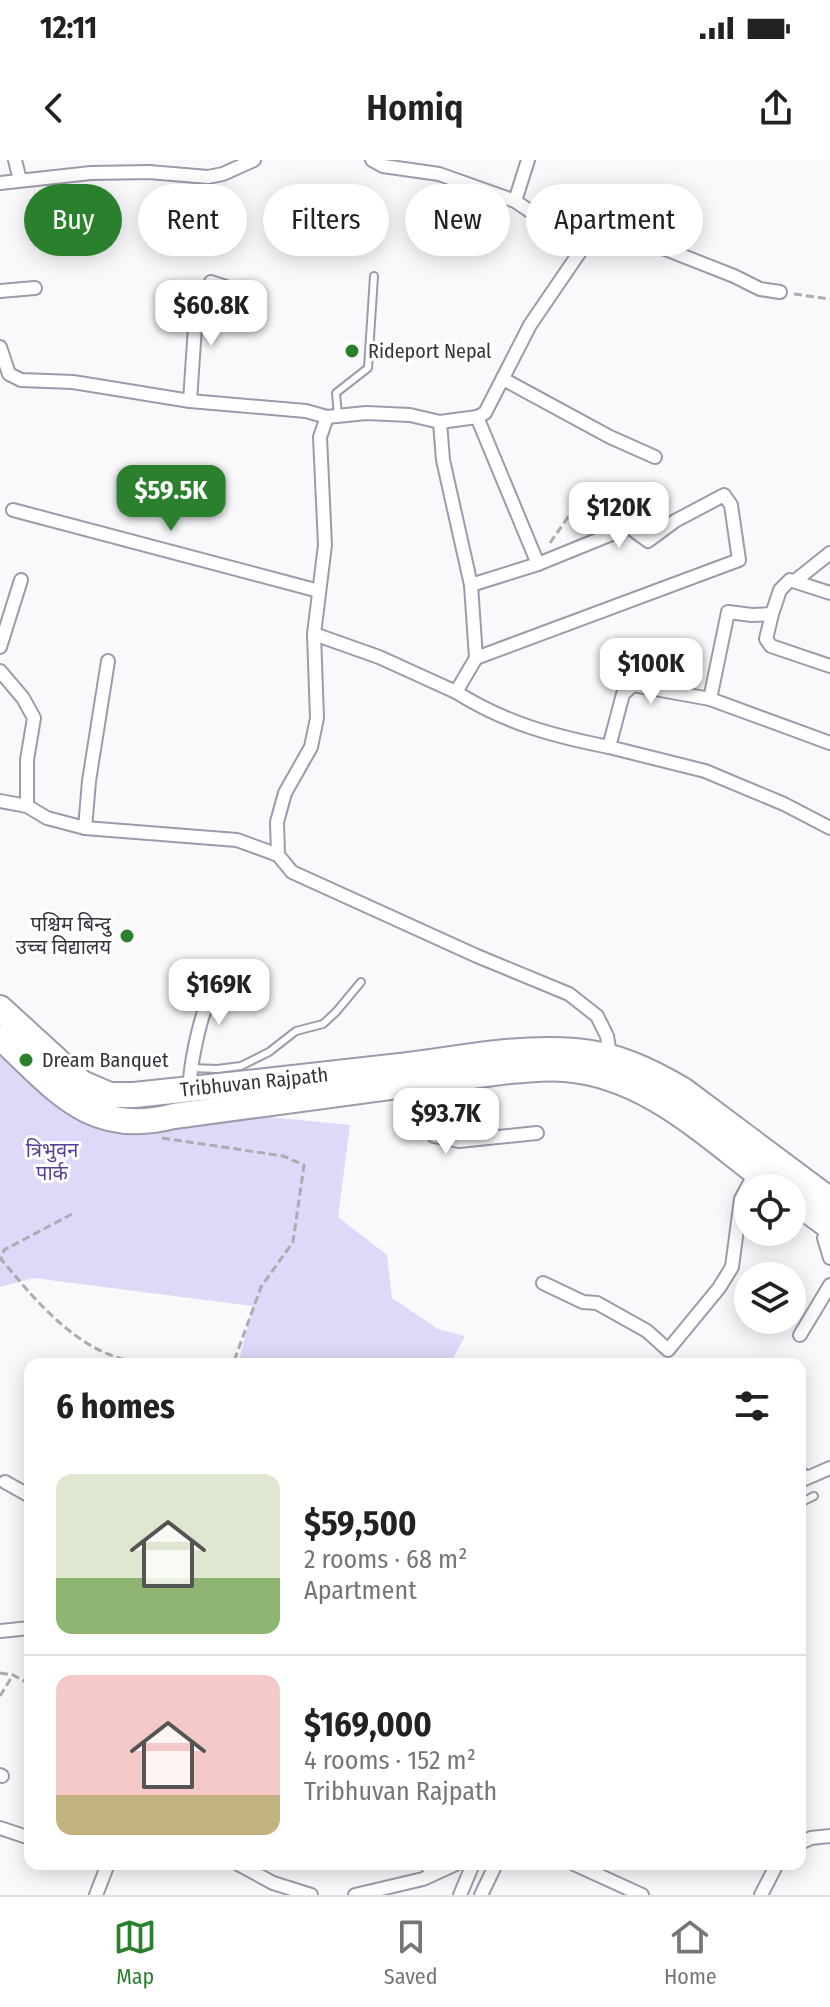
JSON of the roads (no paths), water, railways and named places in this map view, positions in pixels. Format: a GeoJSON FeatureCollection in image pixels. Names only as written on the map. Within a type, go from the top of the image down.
{"type":"FeatureCollection","features":[{"type":"Feature","properties":{"kind":"highway","name":"Tribhuvan Rajpath"},"geometry":{"type":"LineString","coordinates":[[0,1008],[82,1083],[110,1095],[134,1095],[191,1079],[525,1051],[578,1051],[761,1163],[830,1200]]}},
{"type":"Feature","properties":{"kind":"highway","name":"Tribhuvan Rajpath"},"geometry":{"type":"LineString","coordinates":[[0,1037],[58,1093],[107,1119],[147,1123],[174,1116],[425,1081],[510,1071],[610,1068]]}},
{"type":"Feature","properties":{"kind":"highway","name":"Tribhuvan Rajpath"},"geometry":{"type":"LineString","coordinates":[[761,1163],[768,1174]]}},
{"type":"Feature","properties":{"kind":"highway"},"geometry":{"type":"LineString","coordinates":[[806,1210],[830,1228]]}},
{"type":"Feature","properties":{"kind":"street"},"geometry":{"type":"LineString","coordinates":[[15,160],[20,180]]}},
{"type":"Feature","properties":{"kind":"street"},"geometry":{"type":"LineString","coordinates":[[186,160],[186,175]]}},
{"type":"Feature","properties":{"kind":"street"},"geometry":{"type":"LineString","coordinates":[[0,183],[91,166],[208,177],[254,160]]}},
{"type":"Feature","properties":{"kind":"street"},"geometry":{"type":"LineString","coordinates":[[372,160],[383,166],[439,174],[515,201],[526,208]]}},
{"type":"Feature","properties":{"kind":"street"},"geometry":{"type":"LineString","coordinates":[[439,174],[444,160]]}},
{"type":"Feature","properties":{"kind":"street"},"geometry":{"type":"LineString","coordinates":[[515,201],[528,160]]}},
{"type":"Feature","properties":{"kind":"street"},"geometry":{"type":"LineString","coordinates":[[0,347],[9,374],[21,380],[87,383],[190,401],[332,416],[366,413],[410,415],[440,422],[477,417],[485,413],[530,325],[577,256]]}},
{"type":"Feature","properties":{"kind":"street"},"geometry":{"type":"LineString","coordinates":[[683,256],[760,289],[780,292]]}},
{"type":"Feature","properties":{"kind":"street"},"geometry":{"type":"LineString","coordinates":[[190,401],[195,327],[203,316],[211,282],[235,290]]}},
{"type":"Feature","properties":{"kind":"street"},"geometry":{"type":"LineString","coordinates":[[0,291],[35,288]]}},
{"type":"Feature","properties":{"kind":"street"},"geometry":{"type":"LineString","coordinates":[[503,379],[610,437],[655,457]]}},
{"type":"Feature","properties":{"kind":"street"},"geometry":{"type":"LineString","coordinates":[[278,855],[277,822],[285,793],[311,747],[317,718],[314,634],[325,545],[320,437],[332,416]]}},
{"type":"Feature","properties":{"kind":"street"},"geometry":{"type":"LineString","coordinates":[[477,417],[538,564]]}},
{"type":"Feature","properties":{"kind":"street"},"geometry":{"type":"LineString","coordinates":[[440,422],[443,460],[471,585],[476,658],[456,692]]}},
{"type":"Feature","properties":{"kind":"street"},"geometry":{"type":"LineString","coordinates":[[471,585],[538,564],[629,527],[648,541],[675,521],[724,495],[731,505],[739,560],[476,658]]}},
{"type":"Feature","properties":{"kind":"street"},"geometry":{"type":"LineString","coordinates":[[13,510],[319,591]]}},
{"type":"Feature","properties":{"kind":"street"},"geometry":{"type":"LineString","coordinates":[[795,581],[830,553]]}},
{"type":"Feature","properties":{"kind":"street"},"geometry":{"type":"LineString","coordinates":[[0,647],[21,580]]}},
{"type":"Feature","properties":{"kind":"street"},"geometry":{"type":"LineString","coordinates":[[830,593],[790,580],[780,590],[766,639],[771,646],[830,666]]}},
{"type":"Feature","properties":{"kind":"street"},"geometry":{"type":"LineString","coordinates":[[710,699],[728,612],[772,614]]}},
{"type":"Feature","properties":{"kind":"street"},"geometry":{"type":"LineString","coordinates":[[314,634],[379,657],[456,692],[483,709],[550,735],[705,771],[784,804],[830,828]]}},
{"type":"Feature","properties":{"kind":"street"},"geometry":{"type":"LineString","coordinates":[[85,828],[89,781],[108,661]]}},
{"type":"Feature","properties":{"kind":"street"},"geometry":{"type":"LineString","coordinates":[[0,671],[23,698],[34,718],[27,760],[27,806]]}},
{"type":"Feature","properties":{"kind":"street"},"geometry":{"type":"LineString","coordinates":[[609,747],[623,694],[633,685],[710,699],[830,743]]}},
{"type":"Feature","properties":{"kind":"street"},"geometry":{"type":"LineString","coordinates":[[0,801],[27,806],[47,818],[85,828],[237,840],[278,855],[292,872],[569,994],[597,1016],[607,1036],[610,1068]]}},
{"type":"Feature","properties":{"kind":"street"},"geometry":{"type":"LineString","coordinates":[[191,1079],[197,1036],[214,992],[256,974]]}},
{"type":"Feature","properties":{"kind":"street"},"geometry":{"type":"LineString","coordinates":[[425,1081],[429,1126],[434,1136],[459,1141],[537,1133]]}},
{"type":"Feature","properties":{"kind":"street"},"geometry":{"type":"LineString","coordinates":[[543,1283],[583,1302],[597,1303],[647,1331],[668,1350],[719,1288],[732,1267],[741,1199],[761,1163]]}},
{"type":"Feature","properties":{"kind":"street"},"geometry":{"type":"LineString","coordinates":[[830,1228],[824,1238],[830,1258]]}},
{"type":"Feature","properties":{"kind":"street"},"geometry":{"type":"LineString","coordinates":[[800,1335],[830,1285]]}},
{"type":"Feature","properties":{"kind":"street"},"geometry":{"type":"LineString","coordinates":[[806,1475],[828,1473]]}},
{"type":"Feature","properties":{"kind":"street"},"geometry":{"type":"LineString","coordinates":[[5,1482],[24,1493]]}},
{"type":"Feature","properties":{"kind":"street"},"geometry":{"type":"LineString","coordinates":[[0,1631],[24,1629]]}},
{"type":"Feature","properties":{"kind":"street"},"geometry":{"type":"LineString","coordinates":[[0,1828],[24,1836]]}},
{"type":"Feature","properties":{"kind":"street"},"geometry":{"type":"LineString","coordinates":[[806,1840],[830,1836]]}},
{"type":"Feature","properties":{"kind":"street"},"geometry":{"type":"LineString","coordinates":[[96,1895],[106,1870]]}},
{"type":"Feature","properties":{"kind":"street"},"geometry":{"type":"LineString","coordinates":[[253,1870],[273,1883],[311,1895]]}},
{"type":"Feature","properties":{"kind":"street"},"geometry":{"type":"LineString","coordinates":[[355,1895],[395,1887],[443,1870]]}},
{"type":"Feature","properties":{"kind":"street"},"geometry":{"type":"LineString","coordinates":[[460,1895],[470,1870]]}},
{"type":"Feature","properties":{"kind":"street"},"geometry":{"type":"LineString","coordinates":[[481,1895],[493,1870]]}},
{"type":"Feature","properties":{"kind":"street"},"geometry":{"type":"LineString","coordinates":[[587,1870],[642,1895]]}},
{"type":"Feature","properties":{"kind":"street"},"geometry":{"type":"LineString","coordinates":[[761,1895],[774,1870]]}},
{"type":"Feature","properties":{"kind":"lane"},"geometry":{"type":"LineString","coordinates":[[332,416],[336,393],[368,368],[374,276]]}},
{"type":"Feature","properties":{"kind":"lane"},"geometry":{"type":"LineString","coordinates":[[191,1079],[217,1069],[241,1066],[269,1052],[296,1031],[323,1024],[361,982]]}},
{"type":"Feature","properties":{"kind":"lane"},"geometry":{"type":"LineString","coordinates":[[806,1500],[814,1496]]}},
{"type":"Feature","properties":{"kind":"lane"},"geometry":{"type":"LineString","coordinates":[[426,1870],[430,1876]]}},
{"type":"Feature","properties":{"kind":"place","name":"Rideport Nepal"},"geometry":{"type":"Point","coordinates":[352,351]}},
{"type":"Feature","properties":{"kind":"place","name":"पश्चिम बिन्दु उच्च विद्यालय"},"geometry":{"type":"Point","coordinates":[127,936]}},
{"type":"Feature","properties":{"kind":"place","name":"Dream Banquet"},"geometry":{"type":"Point","coordinates":[26,1060]}},
{"type":"Feature","properties":{"kind":"park label","name":"त्रिभुवन पार्क"},"geometry":{"type":"Point","coordinates":[52,1162]}}]}
